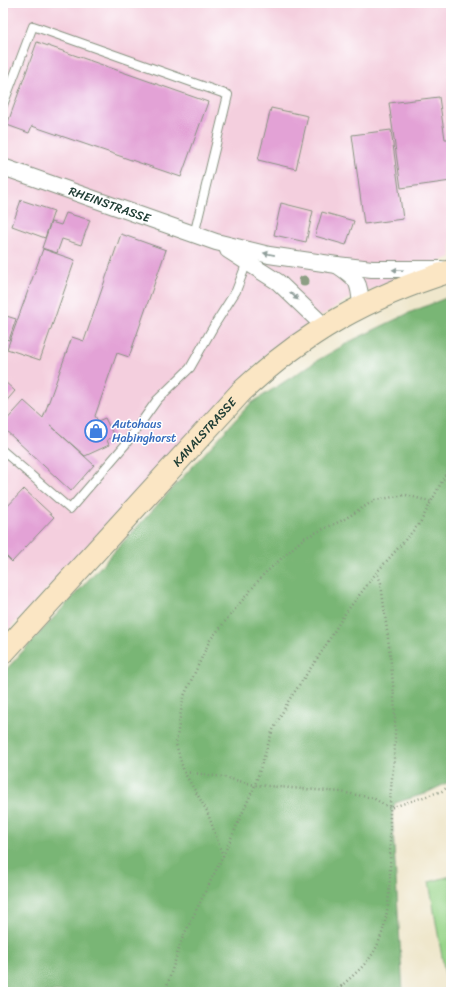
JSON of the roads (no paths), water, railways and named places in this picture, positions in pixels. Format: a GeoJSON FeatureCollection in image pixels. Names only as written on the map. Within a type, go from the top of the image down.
{"type":"FeatureCollection","features":[{"type":"Feature","properties":{"kind":"main road","name":"KANALSTRASSE"},"geometry":{"type":"LineString","coordinates":[[3,653],[241,392],[284,354],[324,326],[361,305],[405,286],[451,270]]}},
{"type":"Feature","properties":{"kind":"street","name":"RHEINSTRASSE"},"geometry":{"type":"LineString","coordinates":[[3,167],[194,235],[269,255],[337,266],[404,270],[451,270]]}},
{"type":"Feature","properties":{"kind":"street","name":"RHEINSTRASSE"},"geometry":{"type":"LineString","coordinates":[[216,242],[278,282],[324,326]]}},
{"type":"Feature","properties":{"kind":"street","name":"RHEINSTRASSE"},"geometry":{"type":"LineString","coordinates":[[337,266],[351,274],[359,286],[361,305]]}},
{"type":"Feature","properties":{"kind":"lane"},"geometry":{"type":"LineString","coordinates":[[3,105],[33,26],[228,95],[194,235]]}},
{"type":"Feature","properties":{"kind":"lane"},"geometry":{"type":"LineString","coordinates":[[3,451],[70,509],[125,445],[157,400],[190,368],[236,291],[247,262]]}},
{"type":"Feature","properties":{"kind":"place","name":"Autohaus Habinghorst"},"geometry":{"type":"Point","coordinates":[96,431]}}]}
